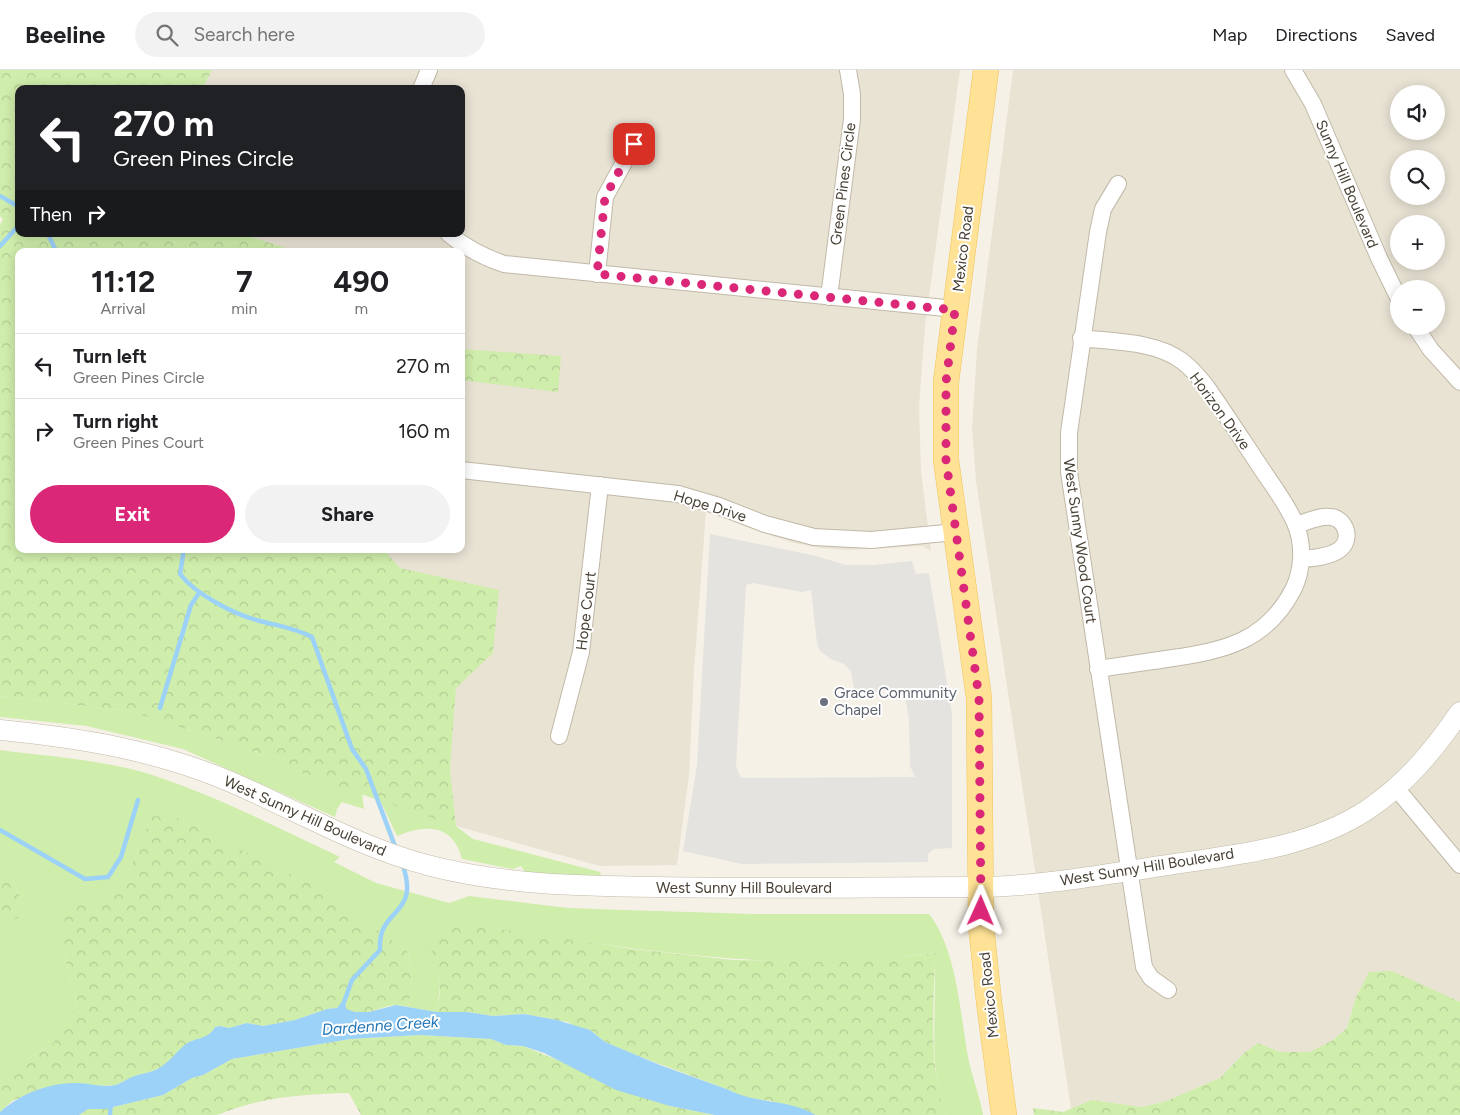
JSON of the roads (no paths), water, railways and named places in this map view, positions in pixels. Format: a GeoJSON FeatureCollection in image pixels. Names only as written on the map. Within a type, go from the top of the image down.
{"type":"FeatureCollection","features":[{"type":"Feature","properties":{"kind":"main road","name":"Mexico Road"},"geometry":{"type":"LineString","coordinates":[[986,70],[946,382],[945,424],[946,460],[979,698],[982,935],[1003,1107]]}},
{"type":"Feature","properties":{"kind":"street"},"geometry":{"type":"LineString","coordinates":[[423,85],[429,70]]}},
{"type":"Feature","properties":{"kind":"street","name":"Green Pines Circle"},"geometry":{"type":"LineString","coordinates":[[829,297],[852,119],[852,94],[848,70]]}},
{"type":"Feature","properties":{"kind":"street","name":"Sunny Hill Boulevard"},"geometry":{"type":"LineString","coordinates":[[1293,70],[1312,104],[1378,258],[1390,281]]}},
{"type":"Feature","properties":{"kind":"street"},"geometry":{"type":"LineString","coordinates":[[597,274],[605,197],[634,144]]}},
{"type":"Feature","properties":{"kind":"street","name":"West Sunny Wood Court"},"geometry":{"type":"LineString","coordinates":[[1118,184],[1100,218],[1081,338],[1068,452],[1072,497],[1144,967],[1151,978],[1168,990]]}},
{"type":"Feature","properties":{"kind":"street"},"geometry":{"type":"LineString","coordinates":[[453,237],[482,257],[504,264],[955,310]]}},
{"type":"Feature","properties":{"kind":"street"},"geometry":{"type":"LineString","coordinates":[[1421,335],[1460,382]]}},
{"type":"Feature","properties":{"kind":"street","name":"Horizon Drive"},"geometry":{"type":"LineString","coordinates":[[1081,338],[1154,348],[1181,361],[1206,386],[1282,499],[1296,525],[1301,559],[1296,583],[1277,614],[1267,624],[1239,644],[1209,653],[1098,669]]}},
{"type":"Feature","properties":{"kind":"street","name":"Hope Drive"},"geometry":{"type":"LineString","coordinates":[[465,470],[678,494],[719,506],[765,524],[814,536],[871,540],[956,532]]}},
{"type":"Feature","properties":{"kind":"street","name":"Hope Court"},"geometry":{"type":"LineString","coordinates":[[559,736],[581,652],[600,485]]}},
{"type":"Feature","properties":{"kind":"street"},"geometry":{"type":"LineString","coordinates":[[1296,525],[1317,518],[1331,517],[1341,521],[1347,530],[1347,539],[1341,549],[1329,554],[1301,559]]}},
{"type":"Feature","properties":{"kind":"street","name":"West Sunny Hill Boulevard"},"geometry":{"type":"LineString","coordinates":[[0,730],[67,737],[157,755],[232,783],[345,836],[402,858],[456,872],[496,879],[583,886],[795,889],[981,887],[1020,886],[1129,870],[1285,845],[1311,837],[1352,819],[1396,788],[1425,760],[1460,712]]}},
{"type":"Feature","properties":{"kind":"street"},"geometry":{"type":"LineString","coordinates":[[1396,788],[1460,865]]}},
{"type":"Feature","properties":{"kind":"water","name":"Dardenne Creek"},"geometry":{"type":"Polygon","coordinates":[[[345,998],[346,1009],[355,1012],[369,1012],[396,1005],[437,1012],[467,1012],[493,1016],[524,1014],[557,1020],[590,1030],[605,1042],[660,1065],[739,1094],[750,1098],[795,1106],[816,1115],[715,1115],[670,1106],[616,1090],[544,1053],[523,1046],[506,1045],[491,1039],[420,1035],[350,1039],[232,1059],[203,1075],[192,1078],[163,1095],[105,1109],[88,1109],[79,1115],[0,1115],[0,1112],[17,1099],[46,1087],[66,1083],[110,1086],[154,1071],[164,1065],[186,1044],[209,1034],[215,1027],[229,1028],[247,1023],[263,1026],[295,1020],[327,1009],[337,1008],[345,998]]]}},
{"type":"Feature","properties":{"kind":"waterway"},"geometry":{"type":"LineString","coordinates":[[0,196],[15,205]]}},
{"type":"Feature","properties":{"kind":"waterway"},"geometry":{"type":"LineString","coordinates":[[0,246],[15,229]]}},
{"type":"Feature","properties":{"kind":"waterway"},"geometry":{"type":"LineString","coordinates":[[49,237],[55,248]]}},
{"type":"Feature","properties":{"kind":"waterway"},"geometry":{"type":"LineString","coordinates":[[183,553],[180,574],[205,596],[239,614],[293,629],[312,637],[352,749],[366,769],[396,849]]}},
{"type":"Feature","properties":{"kind":"waterway"},"geometry":{"type":"LineString","coordinates":[[160,708],[191,605],[199,593]]}},
{"type":"Feature","properties":{"kind":"waterway"},"geometry":{"type":"LineString","coordinates":[[0,830],[85,879],[108,877],[121,857],[138,800]]}},
{"type":"Feature","properties":{"kind":"waterway"},"geometry":{"type":"LineString","coordinates":[[344,1002],[352,980],[380,950],[381,936],[385,926],[403,903],[407,894],[407,881],[402,863]]}},
{"type":"Feature","properties":{"kind":"waterway"},"geometry":{"type":"LineString","coordinates":[[110,1115],[111,1101]]}},
{"type":"Feature","properties":{"kind":"place","name":"Grace Community Chapel"},"geometry":{"type":"Point","coordinates":[824,702]}}]}
